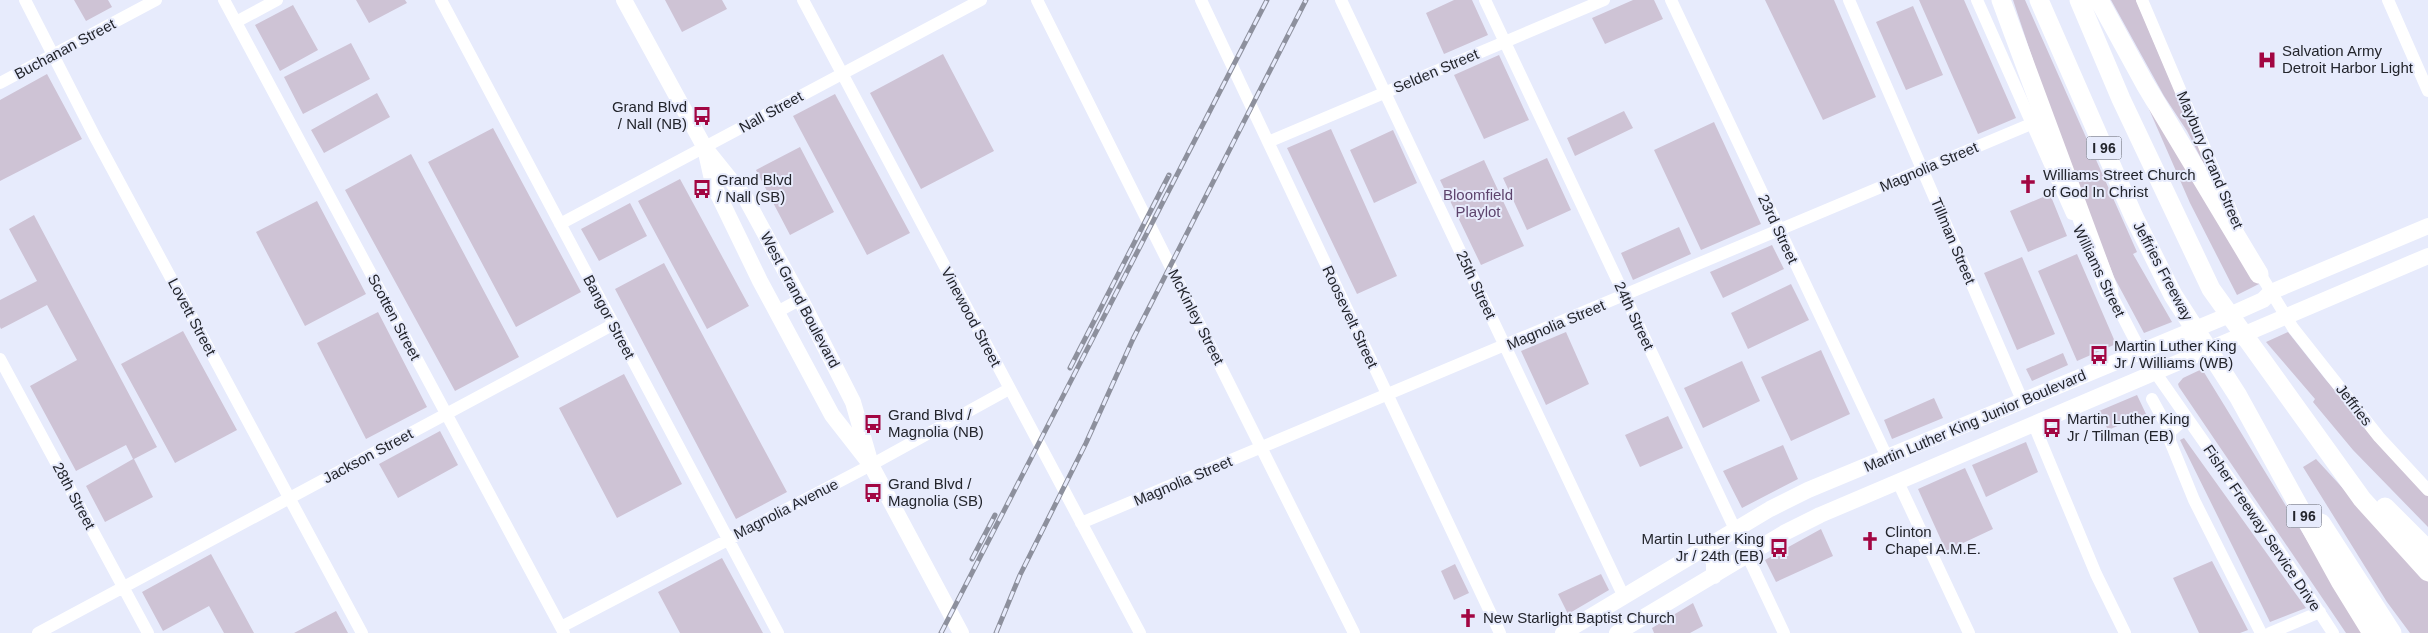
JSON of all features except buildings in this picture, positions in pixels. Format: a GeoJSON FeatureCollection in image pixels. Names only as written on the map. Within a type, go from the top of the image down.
{"type":"FeatureCollection","features":[{"type":"Feature","properties":{"kind":"highway"},"geometry":{"type":"LineString","coordinates":[[2001,0],[2109,291]]}},
{"type":"Feature","properties":{"kind":"highway","name":"Jeffries Freeway"},"geometry":{"type":"LineString","coordinates":[[2039,0],[2150,250],[2174,295],[2238,396],[2340,581],[2372,633]]}},
{"type":"Feature","properties":{"kind":"highway","name":"I 96"},"geometry":{"type":"LineString","coordinates":[[2080,0],[2121,99],[2211,289],[2362,499],[2428,572]]}},
{"type":"Feature","properties":{"kind":"highway"},"geometry":{"type":"LineString","coordinates":[[2099,0],[2145,84],[2259,274]]}},
{"type":"Feature","properties":{"kind":"highway"},"geometry":{"type":"LineString","coordinates":[[2238,396],[2392,633]]}},
{"type":"Feature","properties":{"kind":"highway"},"geometry":{"type":"LineString","coordinates":[[2321,442],[2428,550]]}},
{"type":"Feature","properties":{"kind":"main road","name":"West Grand Boulevard"},"geometry":{"type":"LineString","coordinates":[[624,0],[705,148],[746,199],[801,299],[853,402],[871,465]]}},
{"type":"Feature","properties":{"kind":"main road","name":"West Grand Boulevard"},"geometry":{"type":"LineString","coordinates":[[705,148],[713,184],[777,312],[832,414],[871,465],[961,633]]}},
{"type":"Feature","properties":{"kind":"main road","name":"Martin Luther King Junior Boulevard"},"geometry":{"type":"LineString","coordinates":[[1563,633],[1585,626],[1624,597],[1770,509],[1974,420],[2148,349],[2428,226]]}},
{"type":"Feature","properties":{"kind":"main road","name":"Martin Luther King Junior Boulevard"},"geometry":{"type":"LineString","coordinates":[[1617,633],[1638,628],[1714,576],[1784,533],[1898,482],[2163,371],[2268,323],[2428,256]]}},
{"type":"Feature","properties":{"kind":"main road"},"geometry":{"type":"LineString","coordinates":[[2306,278],[2300,296],[2318,303]]}},
{"type":"Feature","properties":{"kind":"main road"},"geometry":{"type":"LineString","coordinates":[[2104,367],[2118,375],[2114,391]]}},
{"type":"Feature","properties":{"kind":"main road"},"geometry":{"type":"LineString","coordinates":[[1974,420],[1968,431],[1969,438],[1987,444]]}},
{"type":"Feature","properties":{"kind":"main road"},"geometry":{"type":"LineString","coordinates":[[1932,438],[1947,447],[1943,463]]}},
{"type":"Feature","properties":{"kind":"main road"},"geometry":{"type":"LineString","coordinates":[[1770,509],[1770,524],[1784,533]]}},
{"type":"Feature","properties":{"kind":"main road"},"geometry":{"type":"LineString","coordinates":[[1700,550],[1714,559],[1714,576]]}},
{"type":"Feature","properties":{"kind":"street","name":"Lovett Street"},"geometry":{"type":"LineString","coordinates":[[25,0],[52,55],[362,633]]}},
{"type":"Feature","properties":{"kind":"street","name":"Buchanan Street"},"geometry":{"type":"LineString","coordinates":[[0,83],[156,0]]}},
{"type":"Feature","properties":{"kind":"street","name":"Scotten Street"},"geometry":{"type":"LineString","coordinates":[[224,0],[562,630]]}},
{"type":"Feature","properties":{"kind":"street"},"geometry":{"type":"LineString","coordinates":[[236,22],[277,0]]}},
{"type":"Feature","properties":{"kind":"street","name":"Bangor Street"},"geometry":{"type":"LineString","coordinates":[[441,0],[778,633]]}},
{"type":"Feature","properties":{"kind":"street","name":"Vinewood Street"},"geometry":{"type":"LineString","coordinates":[[803,0],[1140,633]]}},
{"type":"Feature","properties":{"kind":"street","name":"Nall Street"},"geometry":{"type":"LineString","coordinates":[[560,224],[981,0]]}},
{"type":"Feature","properties":{"kind":"street","name":"McKinley Street"},"geometry":{"type":"LineString","coordinates":[[1037,0],[1354,633]]}},
{"type":"Feature","properties":{"kind":"street","name":"Roosevelt Street"},"geometry":{"type":"LineString","coordinates":[[1201,0],[1500,633]]}},
{"type":"Feature","properties":{"kind":"street","name":"25th Street"},"geometry":{"type":"LineString","coordinates":[[1342,0],[1624,597]]}},
{"type":"Feature","properties":{"kind":"street","name":"24th Street"},"geometry":{"type":"LineString","coordinates":[[1484,0],[1784,633]]}},
{"type":"Feature","properties":{"kind":"street","name":"Selden Street"},"geometry":{"type":"LineString","coordinates":[[1268,142],[1604,0]]}},
{"type":"Feature","properties":{"kind":"street","name":"23rd Street"},"geometry":{"type":"LineString","coordinates":[[1671,0],[1887,457]]}},
{"type":"Feature","properties":{"kind":"street","name":"Tillman Street"},"geometry":{"type":"LineString","coordinates":[[1849,0],[2022,400]]}},
{"type":"Feature","properties":{"kind":"street","name":"Williams Street"},"geometry":{"type":"LineString","coordinates":[[1976,0],[2031,124],[2109,291],[2163,371]]}},
{"type":"Feature","properties":{"kind":"street","name":"Maybury Grand Street"},"geometry":{"type":"LineString","coordinates":[[2142,0],[2267,296],[2285,316]]}},
{"type":"Feature","properties":{"kind":"street"},"geometry":{"type":"LineString","coordinates":[[2388,0],[2428,90]]}},
{"type":"Feature","properties":{"kind":"street","name":"Magnolia Street"},"geometry":{"type":"LineString","coordinates":[[1081,523],[2031,124]]}},
{"type":"Feature","properties":{"kind":"street"},"geometry":{"type":"LineString","coordinates":[[777,312],[801,299]]}},
{"type":"Feature","properties":{"kind":"street","name":"Jeffries"},"geometry":{"type":"LineString","coordinates":[[2285,316],[2379,437],[2428,490]]}},
{"type":"Feature","properties":{"kind":"street","name":"Jackson Street"},"geometry":{"type":"LineString","coordinates":[[38,633],[614,324]]}},
{"type":"Feature","properties":{"kind":"street","name":"28th Street"},"geometry":{"type":"LineString","coordinates":[[0,359],[148,633]]}},
{"type":"Feature","properties":{"kind":"street","name":"Fisher Freeway Service Drive"},"geometry":{"type":"LineString","coordinates":[[2163,371],[2186,418],[2267,532],[2333,633]]}},
{"type":"Feature","properties":{"kind":"street","name":"Magnolia Avenue"},"geometry":{"type":"LineString","coordinates":[[562,630],[728,538],[871,465],[1009,389]]}},
{"type":"Feature","properties":{"kind":"street"},"geometry":{"type":"LineString","coordinates":[[2152,398],[2170,432],[2170,441],[2194,500],[2260,633]]}},
{"type":"Feature","properties":{"kind":"street"},"geometry":{"type":"LineString","coordinates":[[2170,432],[2186,418]]}},
{"type":"Feature","properties":{"kind":"street"},"geometry":{"type":"LineString","coordinates":[[2034,425],[2096,574],[2125,633]]}},
{"type":"Feature","properties":{"kind":"street"},"geometry":{"type":"LineString","coordinates":[[1898,482],[1969,633]]}},
{"type":"Feature","properties":{"kind":"street"},"geometry":{"type":"LineString","coordinates":[[2270,633],[2320,612]]}},
{"type":"Feature","properties":{"kind":"green space"},"geometry":{"type":"Polygon","coordinates":[[[74,0],[108,0],[112,7],[86,21],[74,0]]]}},
{"type":"Feature","properties":{"kind":"green space"},"geometry":{"type":"Polygon","coordinates":[[[356,0],[405,0],[407,3],[369,23],[356,0]]]}},
{"type":"Feature","properties":{"kind":"green space"},"geometry":{"type":"Polygon","coordinates":[[[665,0],[722,0],[727,9],[682,32],[665,0]]]}},
{"type":"Feature","properties":{"kind":"green space"},"geometry":{"type":"Polygon","coordinates":[[[1454,0],[1472,0],[1488,35],[1444,54],[1426,13],[1454,0]]]}},
{"type":"Feature","properties":{"kind":"green space"},"geometry":{"type":"Polygon","coordinates":[[[1633,0],[1654,0],[1663,19],[1605,44],[1592,18],[1633,0]]]}},
{"type":"Feature","properties":{"kind":"green space"},"geometry":{"type":"Polygon","coordinates":[[[1765,0],[1834,0],[1876,97],[1823,120],[1765,0]]]}},
{"type":"Feature","properties":{"kind":"green space"},"geometry":{"type":"Polygon","coordinates":[[[1919,0],[1964,0],[2016,118],[1978,134],[1919,0]]]}},
{"type":"Feature","properties":{"kind":"green space"},"geometry":{"type":"Polygon","coordinates":[[[2013,0],[2025,0],[2137,252],[2133,254],[2172,322],[2144,333],[2114,277],[2046,99],[2013,0]]]}},
{"type":"Feature","properties":{"kind":"green space"},"geometry":{"type":"Polygon","coordinates":[[[2111,0],[2136,0],[2217,190],[2187,131],[2164,96],[2111,0]]]}},
{"type":"Feature","properties":{"kind":"green space"},"geometry":{"type":"Polygon","coordinates":[[[293,5],[318,50],[280,71],[255,25],[293,5]]]}},
{"type":"Feature","properties":{"kind":"green space"},"geometry":{"type":"Polygon","coordinates":[[[1913,6],[1943,75],[1906,90],[1876,22],[1913,6]]]}},
{"type":"Feature","properties":{"kind":"green space"},"geometry":{"type":"Polygon","coordinates":[[[351,43],[370,79],[303,114],[284,77],[351,43]]]}},
{"type":"Feature","properties":{"kind":"green space"},"geometry":{"type":"Polygon","coordinates":[[[943,54],[994,151],[921,189],[870,93],[943,54]]]}},
{"type":"Feature","properties":{"kind":"green space"},"geometry":{"type":"Polygon","coordinates":[[[1499,55],[1529,120],[1484,139],[1454,75],[1499,55]]]}},
{"type":"Feature","properties":{"kind":"green space"},"geometry":{"type":"Polygon","coordinates":[[[47,74],[82,139],[0,181],[0,100],[47,74]]]}},
{"type":"Feature","properties":{"kind":"green space"},"geometry":{"type":"Polygon","coordinates":[[[2138,84],[2248,261],[2259,284],[2237,295],[2190,203],[2138,84]]]}},
{"type":"Feature","properties":{"kind":"green space"},"geometry":{"type":"Polygon","coordinates":[[[377,93],[390,117],[324,153],[311,130],[377,93]]]}},
{"type":"Feature","properties":{"kind":"green space"},"geometry":{"type":"Polygon","coordinates":[[[835,94],[910,233],[867,255],[793,116],[835,94]]]}},
{"type":"Feature","properties":{"kind":"green space"},"geometry":{"type":"Polygon","coordinates":[[[1624,111],[1633,128],[1575,156],[1567,138],[1624,111]]]}},
{"type":"Feature","properties":{"kind":"green space"},"geometry":{"type":"Polygon","coordinates":[[[1714,122],[1761,224],[1701,250],[1654,150],[1714,122]]]}},
{"type":"Feature","properties":{"kind":"green space"},"geometry":{"type":"Polygon","coordinates":[[[493,128],[581,292],[516,327],[428,162],[493,128]]]}},
{"type":"Feature","properties":{"kind":"green space"},"geometry":{"type":"Polygon","coordinates":[[[1331,129],[1397,276],[1357,294],[1287,148],[1331,129]]]}},
{"type":"Feature","properties":{"kind":"green space"},"geometry":{"type":"Polygon","coordinates":[[[1393,130],[1417,183],[1374,203],[1350,150],[1393,130]]]}},
{"type":"Feature","properties":{"kind":"green space"},"geometry":{"type":"Polygon","coordinates":[[[800,147],[834,212],[790,235],[756,170],[800,147]]]}},
{"type":"Feature","properties":{"kind":"green space"},"geometry":{"type":"Polygon","coordinates":[[[411,154],[519,357],[455,391],[345,190],[411,154]]]}},
{"type":"Feature","properties":{"kind":"green space"},"geometry":{"type":"Polygon","coordinates":[[[1547,158],[1571,210],[1527,230],[1503,178],[1547,158]]]}},
{"type":"Feature","properties":{"kind":"green space","name":"Bloomfield Playlot"},"geometry":{"type":"Polygon","coordinates":[[[1484,160],[1524,246],[1481,265],[1440,180],[1484,160]]]}},
{"type":"Feature","properties":{"kind":"green space"},"geometry":{"type":"Polygon","coordinates":[[[680,179],[749,306],[707,329],[638,201],[680,179]]]}},
{"type":"Feature","properties":{"kind":"green space"},"geometry":{"type":"Polygon","coordinates":[[[2050,194],[2067,236],[2028,252],[2010,211],[2050,194]]]}},
{"type":"Feature","properties":{"kind":"green space"},"geometry":{"type":"Polygon","coordinates":[[[317,201],[366,294],[305,326],[256,232],[317,201]]]}},
{"type":"Feature","properties":{"kind":"green space"},"geometry":{"type":"Polygon","coordinates":[[[630,203],[647,236],[599,261],[581,229],[630,203]]]}},
{"type":"Feature","properties":{"kind":"green space"},"geometry":{"type":"Polygon","coordinates":[[[34,215],[157,447],[134,459],[153,497],[105,522],[86,486],[133,459],[126,445],[76,471],[30,386],[77,360],[47,305],[1,329],[0,327],[0,300],[37,281],[9,229],[34,215]]]}},
{"type":"Feature","properties":{"kind":"green space"},"geometry":{"type":"Polygon","coordinates":[[[1679,227],[1691,254],[1633,280],[1621,253],[1679,227]]]}},
{"type":"Feature","properties":{"kind":"green space"},"geometry":{"type":"Polygon","coordinates":[[[1772,245],[1784,269],[1723,298],[1710,272],[1772,245]]]}},
{"type":"Feature","properties":{"kind":"green space"},"geometry":{"type":"Polygon","coordinates":[[[2077,254],[2116,344],[2077,361],[2038,271],[2077,254]]]}},
{"type":"Feature","properties":{"kind":"green space"},"geometry":{"type":"Polygon","coordinates":[[[2022,257],[2055,334],[2017,350],[1984,273],[2022,257]]]}},
{"type":"Feature","properties":{"kind":"green space"},"geometry":{"type":"Polygon","coordinates":[[[664,263],[787,492],[736,519],[615,289],[664,263]]]}},
{"type":"Feature","properties":{"kind":"green space"},"geometry":{"type":"Polygon","coordinates":[[[1791,284],[1809,320],[1748,349],[1731,313],[1791,284]]]}},
{"type":"Feature","properties":{"kind":"green space"},"geometry":{"type":"Polygon","coordinates":[[[378,312],[427,407],[366,439],[317,343],[378,312]]]}},
{"type":"Feature","properties":{"kind":"green space"},"geometry":{"type":"Polygon","coordinates":[[[183,331],[237,430],[175,463],[121,364],[183,331]]]}},
{"type":"Feature","properties":{"kind":"green space"},"geometry":{"type":"Polygon","coordinates":[[[1566,332],[1589,384],[1546,405],[1521,351],[1566,332]]]}},
{"type":"Feature","properties":{"kind":"green space"},"geometry":{"type":"Polygon","coordinates":[[[2288,332],[2326,380],[2428,496],[2428,527],[2353,450],[2313,402],[2315,399],[2266,342],[2288,332]]]}},
{"type":"Feature","properties":{"kind":"green space"},"geometry":{"type":"Polygon","coordinates":[[[1821,350],[1850,414],[1791,441],[1761,377],[1821,350]]]}},
{"type":"Feature","properties":{"kind":"green space"},"geometry":{"type":"Polygon","coordinates":[[[2063,353],[2068,365],[2032,381],[2026,369],[2063,353]]]}},
{"type":"Feature","properties":{"kind":"green space"},"geometry":{"type":"Polygon","coordinates":[[[1742,361],[1760,401],[1703,428],[1684,388],[1742,361]]]}},
{"type":"Feature","properties":{"kind":"green space"},"geometry":{"type":"Polygon","coordinates":[[[2202,369],[2364,633],[2346,633],[2179,387],[2178,384],[2183,378],[2202,369]]]}},
{"type":"Feature","properties":{"kind":"green space"},"geometry":{"type":"Polygon","coordinates":[[[624,374],[682,484],[617,518],[559,408],[624,374]]]}},
{"type":"Feature","properties":{"kind":"green space"},"geometry":{"type":"Polygon","coordinates":[[[2137,395],[2146,414],[2108,430],[2099,411],[2137,395]]]}},
{"type":"Feature","properties":{"kind":"green space"},"geometry":{"type":"Polygon","coordinates":[[[1934,398],[1943,418],[1892,439],[1884,420],[1934,398]]]}},
{"type":"Feature","properties":{"kind":"green space"},"geometry":{"type":"Polygon","coordinates":[[[1668,416],[1683,448],[1640,467],[1625,435],[1668,416]]]}},
{"type":"Feature","properties":{"kind":"green space"},"geometry":{"type":"Polygon","coordinates":[[[440,431],[458,465],[398,498],[379,464],[440,431]]]}},
{"type":"Feature","properties":{"kind":"green space"},"geometry":{"type":"Polygon","coordinates":[[[2184,438],[2306,608],[2270,622],[2180,440],[2184,438]]]}},
{"type":"Feature","properties":{"kind":"green space"},"geometry":{"type":"Polygon","coordinates":[[[2026,442],[2038,472],[1986,497],[1972,465],[2026,442]]]}},
{"type":"Feature","properties":{"kind":"green space"},"geometry":{"type":"Polygon","coordinates":[[[1783,445],[1798,479],[1742,508],[1723,471],[1783,445]]]}},
{"type":"Feature","properties":{"kind":"green space"},"geometry":{"type":"Polygon","coordinates":[[[2316,459],[2428,581],[2428,633],[2410,633],[2387,602],[2303,467],[2316,459]]]}},
{"type":"Feature","properties":{"kind":"green space"},"geometry":{"type":"Polygon","coordinates":[[[1965,468],[1993,529],[1946,551],[1918,489],[1965,468]]]}},
{"type":"Feature","properties":{"kind":"green space"},"geometry":{"type":"Polygon","coordinates":[[[1821,529],[1833,556],[1776,582],[1765,560],[1821,529]]]}},
{"type":"Feature","properties":{"kind":"green space"},"geometry":{"type":"Polygon","coordinates":[[[211,554],[254,633],[224,633],[209,606],[163,631],[142,592],[211,554]]]}},
{"type":"Feature","properties":{"kind":"green space"},"geometry":{"type":"Polygon","coordinates":[[[722,558],[763,633],[680,633],[658,592],[722,558]]]}},
{"type":"Feature","properties":{"kind":"green space"},"geometry":{"type":"Polygon","coordinates":[[[2212,561],[2248,630],[2240,633],[2199,633],[2173,578],[2212,561]]]}},
{"type":"Feature","properties":{"kind":"green space"},"geometry":{"type":"Polygon","coordinates":[[[1455,564],[1469,593],[1454,600],[1441,571],[1455,564]]]}},
{"type":"Feature","properties":{"kind":"green space"},"geometry":{"type":"Polygon","coordinates":[[[1601,574],[1609,590],[1568,614],[1558,594],[1601,574]]]}},
{"type":"Feature","properties":{"kind":"green space"},"geometry":{"type":"Polygon","coordinates":[[[1693,603],[1703,626],[1690,633],[1654,633],[1652,628],[1693,603]]]}},
{"type":"Feature","properties":{"kind":"green space"},"geometry":{"type":"Polygon","coordinates":[[[336,611],[348,633],[294,633],[336,611]]]}},
{"type":"Feature","properties":{"kind":"railway"},"geometry":{"type":"LineString","coordinates":[[941,633],[1267,0]]}},
{"type":"Feature","properties":{"kind":"railway"},"geometry":{"type":"LineString","coordinates":[[996,633],[1020,575],[1086,443],[1133,339],[1306,0]]}},
{"type":"Feature","properties":{"kind":"railway"},"geometry":{"type":"LineString","coordinates":[[1070,368],[1169,175]]}},
{"type":"Feature","properties":{"kind":"railway"},"geometry":{"type":"LineString","coordinates":[[972,559],[995,515]]}},
{"type":"Feature","properties":{"kind":"place","name":"Salvation Army Detroit Harbor Light"},"geometry":{"type":"Point","coordinates":[2267,60]}},
{"type":"Feature","properties":{"kind":"place","name":"Grand Blvd / Nall (NB)"},"geometry":{"type":"Point","coordinates":[702,116]}},
{"type":"Feature","properties":{"kind":"place","name":"Williams Street Church of God In Christ"},"geometry":{"type":"Point","coordinates":[2028,184]}},
{"type":"Feature","properties":{"kind":"place","name":"Grand Blvd / Nall (SB)"},"geometry":{"type":"Point","coordinates":[702,189]}},
{"type":"Feature","properties":{"kind":"place","name":"Martin Luther King Jr / Williams (WB)"},"geometry":{"type":"Point","coordinates":[2099,355]}},
{"type":"Feature","properties":{"kind":"place","name":"Grand Blvd / Magnolia (NB)"},"geometry":{"type":"Point","coordinates":[873,424]}},
{"type":"Feature","properties":{"kind":"place","name":"Martin Luther King Jr / Tillman (EB)"},"geometry":{"type":"Point","coordinates":[2052,428]}},
{"type":"Feature","properties":{"kind":"place","name":"Grand Blvd / Magnolia (SB)"},"geometry":{"type":"Point","coordinates":[873,493]}},
{"type":"Feature","properties":{"kind":"place","name":"Clinton Chapel A.M.E."},"geometry":{"type":"Point","coordinates":[1870,541]}},
{"type":"Feature","properties":{"kind":"place","name":"Martin Luther King Jr / 24th (EB)"},"geometry":{"type":"Point","coordinates":[1779,548]}},
{"type":"Feature","properties":{"kind":"place","name":"New Starlight Baptist Church"},"geometry":{"type":"Point","coordinates":[1468,618]}}]}
